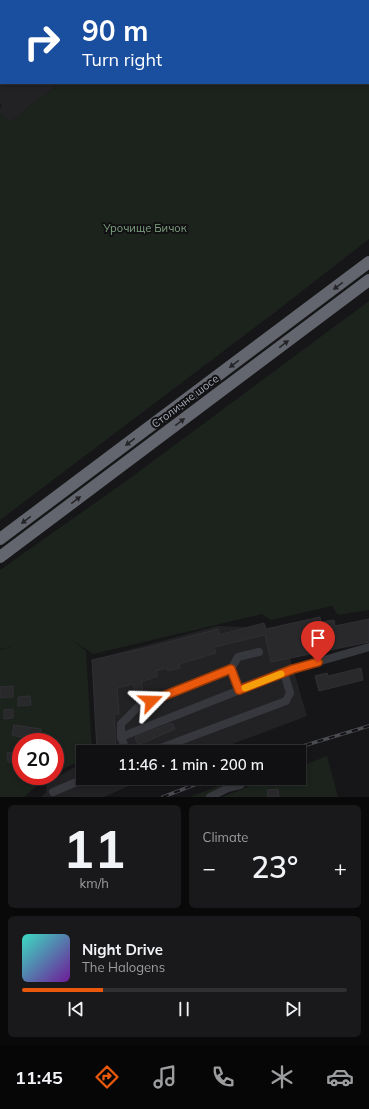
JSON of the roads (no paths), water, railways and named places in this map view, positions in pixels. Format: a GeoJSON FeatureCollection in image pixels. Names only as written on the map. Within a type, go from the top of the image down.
{"type":"FeatureCollection","features":[{"type":"Feature","properties":{"kind":"highway","name":"Столичне шосе"},"geometry":{"type":"LineString","coordinates":[[0,539],[369,262]]}},
{"type":"Feature","properties":{"kind":"highway","name":"Столичне шосе"},"geometry":{"type":"LineString","coordinates":[[0,557],[369,280]]}},
{"type":"Feature","properties":{"kind":"lane"},"geometry":{"type":"LineString","coordinates":[[121,737],[293,669],[369,647]]}},
{"type":"Feature","properties":{"kind":"lane"},"geometry":{"type":"LineString","coordinates":[[124,745],[121,737],[121,724],[138,707],[231,669],[238,657],[258,652]]}},
{"type":"Feature","properties":{"kind":"lane"},"geometry":{"type":"LineString","coordinates":[[231,669],[239,690]]}},
{"type":"Feature","properties":{"kind":"lane"},"geometry":{"type":"LineString","coordinates":[[169,745],[286,701],[290,693],[284,673]]}},
{"type":"Feature","properties":{"kind":"lane"},"geometry":{"type":"LineString","coordinates":[[53,792],[76,782]]}},
{"type":"Feature","properties":{"kind":"lane"},"geometry":{"type":"LineString","coordinates":[[210,797],[228,788],[240,785]]}},
{"type":"Feature","properties":{"kind":"railway"},"geometry":{"type":"LineString","coordinates":[[306,745],[369,726]]}},
{"type":"Feature","properties":{"kind":"railway"},"geometry":{"type":"LineString","coordinates":[[163,797],[194,785]]}},
{"type":"Feature","properties":{"kind":"park label","name":"Урочище Бичок"},"geometry":{"type":"Point","coordinates":[145,228]}}]}
